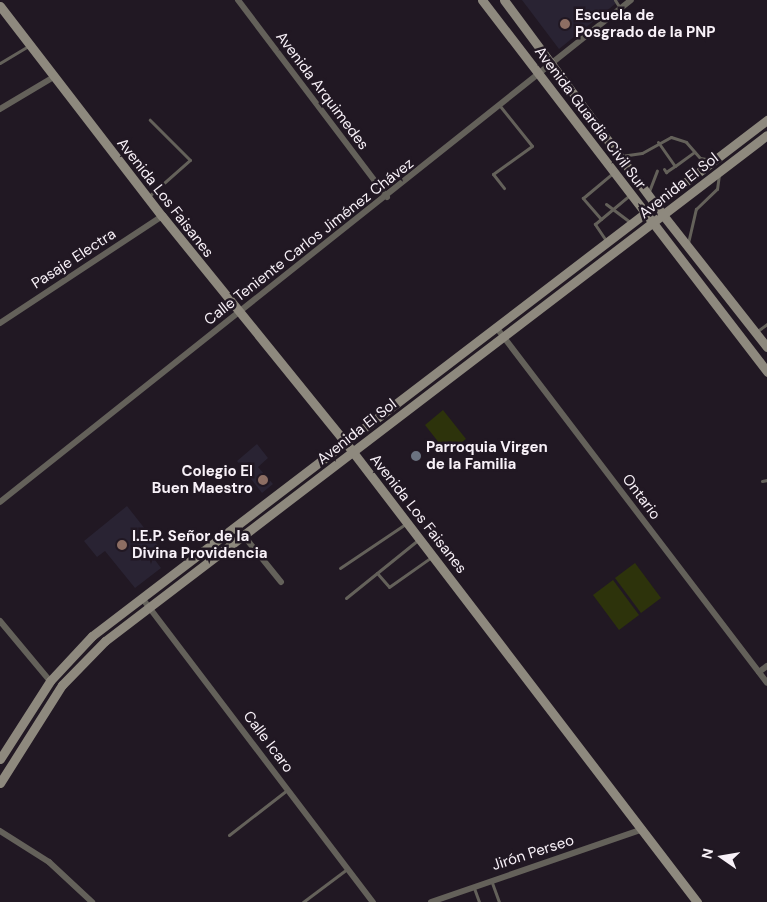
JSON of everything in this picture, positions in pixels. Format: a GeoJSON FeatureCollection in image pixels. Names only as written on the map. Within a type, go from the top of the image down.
{"type":"FeatureCollection","features":[{"type":"Feature","properties":{"kind":"main road","name":"Avenida Guardia Civil Sur"},"geometry":{"type":"LineString","coordinates":[[482,0],[767,372]]}},
{"type":"Feature","properties":{"kind":"main road","name":"Avenida Guardia Civil Sur"},"geometry":{"type":"LineString","coordinates":[[504,0],[663,215],[767,347]]}},
{"type":"Feature","properties":{"kind":"main road","name":"Avenida Los Faisanes"},"geometry":{"type":"LineString","coordinates":[[0,6],[52,78],[346,443],[697,902]]}},
{"type":"Feature","properties":{"kind":"main road","name":"Avenida El Sol"},"geometry":{"type":"LineString","coordinates":[[0,759],[50,680],[92,636],[767,120]]}},
{"type":"Feature","properties":{"kind":"main road","name":"Avenida El Sol"},"geometry":{"type":"LineString","coordinates":[[0,783],[52,699],[73,673],[106,641],[767,135]]}},
{"type":"Feature","properties":{"kind":"main road"},"geometry":{"type":"LineString","coordinates":[[604,245],[607,258]]}},
{"type":"Feature","properties":{"kind":"street","name":"Avenida Arquimedes"},"geometry":{"type":"LineString","coordinates":[[238,0],[387,197]]}},
{"type":"Feature","properties":{"kind":"street","name":"Calle Teniente Carlos Jiménez Chávez"},"geometry":{"type":"LineString","coordinates":[[0,502],[387,197],[631,0]]}},
{"type":"Feature","properties":{"kind":"street"},"geometry":{"type":"LineString","coordinates":[[0,109],[52,78]]}},
{"type":"Feature","properties":{"kind":"street","name":"Pasaje Electra"},"geometry":{"type":"LineString","coordinates":[[0,323],[162,216]]}},
{"type":"Feature","properties":{"kind":"street","name":"Ontario"},"geometry":{"type":"LineString","coordinates":[[496,326],[767,683]]}},
{"type":"Feature","properties":{"kind":"street"},"geometry":{"type":"LineString","coordinates":[[244,536],[281,582]]}},
{"type":"Feature","properties":{"kind":"street","name":"Calle Icaro"},"geometry":{"type":"LineString","coordinates":[[142,598],[374,902]]}},
{"type":"Feature","properties":{"kind":"street"},"geometry":{"type":"LineString","coordinates":[[0,621],[50,680]]}},
{"type":"Feature","properties":{"kind":"street"},"geometry":{"type":"LineString","coordinates":[[759,672],[767,666]]}},
{"type":"Feature","properties":{"kind":"street","name":"Jirón Perseo"},"geometry":{"type":"LineString","coordinates":[[431,902],[473,885],[643,829]]}},
{"type":"Feature","properties":{"kind":"street"},"geometry":{"type":"LineString","coordinates":[[0,832],[49,862],[92,902]]}},
{"type":"Feature","properties":{"kind":"lane"},"geometry":{"type":"LineString","coordinates":[[614,0],[621,8]]}},
{"type":"Feature","properties":{"kind":"lane"},"geometry":{"type":"LineString","coordinates":[[0,64],[29,45]]}},
{"type":"Feature","properties":{"kind":"lane"},"geometry":{"type":"LineString","coordinates":[[499,106],[532,146],[493,174],[504,188]]}},
{"type":"Feature","properties":{"kind":"lane"},"geometry":{"type":"LineString","coordinates":[[147,197],[190,160],[150,120]]}},
{"type":"Feature","properties":{"kind":"lane"},"geometry":{"type":"LineString","coordinates":[[619,156],[642,153],[658,142],[678,138],[686,142],[700,158],[715,160]]}},
{"type":"Feature","properties":{"kind":"lane"},"geometry":{"type":"LineString","coordinates":[[658,142],[675,166]]}},
{"type":"Feature","properties":{"kind":"lane"},"geometry":{"type":"LineString","coordinates":[[664,169],[666,172],[694,152]]}},
{"type":"Feature","properties":{"kind":"lane"},"geometry":{"type":"LineString","coordinates":[[648,194],[657,171]]}},
{"type":"Feature","properties":{"kind":"lane"},"geometry":{"type":"LineString","coordinates":[[688,246],[696,209],[717,189],[720,171]]}},
{"type":"Feature","properties":{"kind":"lane"},"geometry":{"type":"LineString","coordinates":[[601,219],[583,198],[595,190],[614,172]]}},
{"type":"Feature","properties":{"kind":"lane"},"geometry":{"type":"LineString","coordinates":[[604,245],[594,224],[631,194]]}},
{"type":"Feature","properties":{"kind":"lane"},"geometry":{"type":"LineString","coordinates":[[606,204],[611,210],[633,223]]}},
{"type":"Feature","properties":{"kind":"lane"},"geometry":{"type":"LineString","coordinates":[[756,333],[767,324]]}},
{"type":"Feature","properties":{"kind":"lane"},"geometry":{"type":"LineString","coordinates":[[762,482],[767,480]]}},
{"type":"Feature","properties":{"kind":"lane"},"geometry":{"type":"LineString","coordinates":[[340,568],[407,523]]}},
{"type":"Feature","properties":{"kind":"lane"},"geometry":{"type":"LineString","coordinates":[[346,598],[420,539]]}},
{"type":"Feature","properties":{"kind":"lane"},"geometry":{"type":"LineString","coordinates":[[377,573],[389,587],[433,556]]}},
{"type":"Feature","properties":{"kind":"lane"},"geometry":{"type":"LineString","coordinates":[[229,834],[288,789]]}},
{"type":"Feature","properties":{"kind":"lane"},"geometry":{"type":"LineString","coordinates":[[303,902],[348,868]]}},
{"type":"Feature","properties":{"kind":"lane"},"geometry":{"type":"LineString","coordinates":[[490,880],[499,902]]}},
{"type":"Feature","properties":{"kind":"lane"},"geometry":{"type":"LineString","coordinates":[[473,885],[479,902]]}},
{"type":"Feature","properties":{"kind":"shaded area","name":"Escuela de Posgrado de la PNP"},"geometry":{"type":"Polygon","coordinates":[[[522,0],[620,0],[559,49],[522,0]]]}},
{"type":"Feature","properties":{"kind":"shaded area"},"geometry":{"type":"Polygon","coordinates":[[[257,444],[268,458],[258,467],[273,484],[262,493],[237,461],[257,444]]]}},
{"type":"Feature","properties":{"kind":"shaded area","name":"I.E.P. Señor de la Divina Providencia"},"geometry":{"type":"Polygon","coordinates":[[[127,506],[160,548],[152,556],[161,568],[135,588],[105,551],[97,557],[84,541],[127,506]]]}},
{"type":"Feature","properties":{"kind":"green space"},"geometry":{"type":"Polygon","coordinates":[[[443,410],[466,439],[447,453],[425,425],[443,410]]]}},
{"type":"Feature","properties":{"kind":"green space"},"geometry":{"type":"Polygon","coordinates":[[[635,563],[661,598],[641,613],[615,578],[635,563]]]}},
{"type":"Feature","properties":{"kind":"green space"},"geometry":{"type":"Polygon","coordinates":[[[613,580],[639,615],[619,630],[593,595],[613,580]]]}},
{"type":"Feature","properties":{"kind":"place","name":"Escuela de Posgrado de la PNP"},"geometry":{"type":"Point","coordinates":[565,24]}},
{"type":"Feature","properties":{"kind":"place","name":"Parroquia Virgen de la Familia"},"geometry":{"type":"Point","coordinates":[416,456]}},
{"type":"Feature","properties":{"kind":"place","name":"Colegio El Buen Maestro"},"geometry":{"type":"Point","coordinates":[263,480]}},
{"type":"Feature","properties":{"kind":"place","name":"I.E.P. Señor de la Divina Providencia"},"geometry":{"type":"Point","coordinates":[122,545]}}]}
